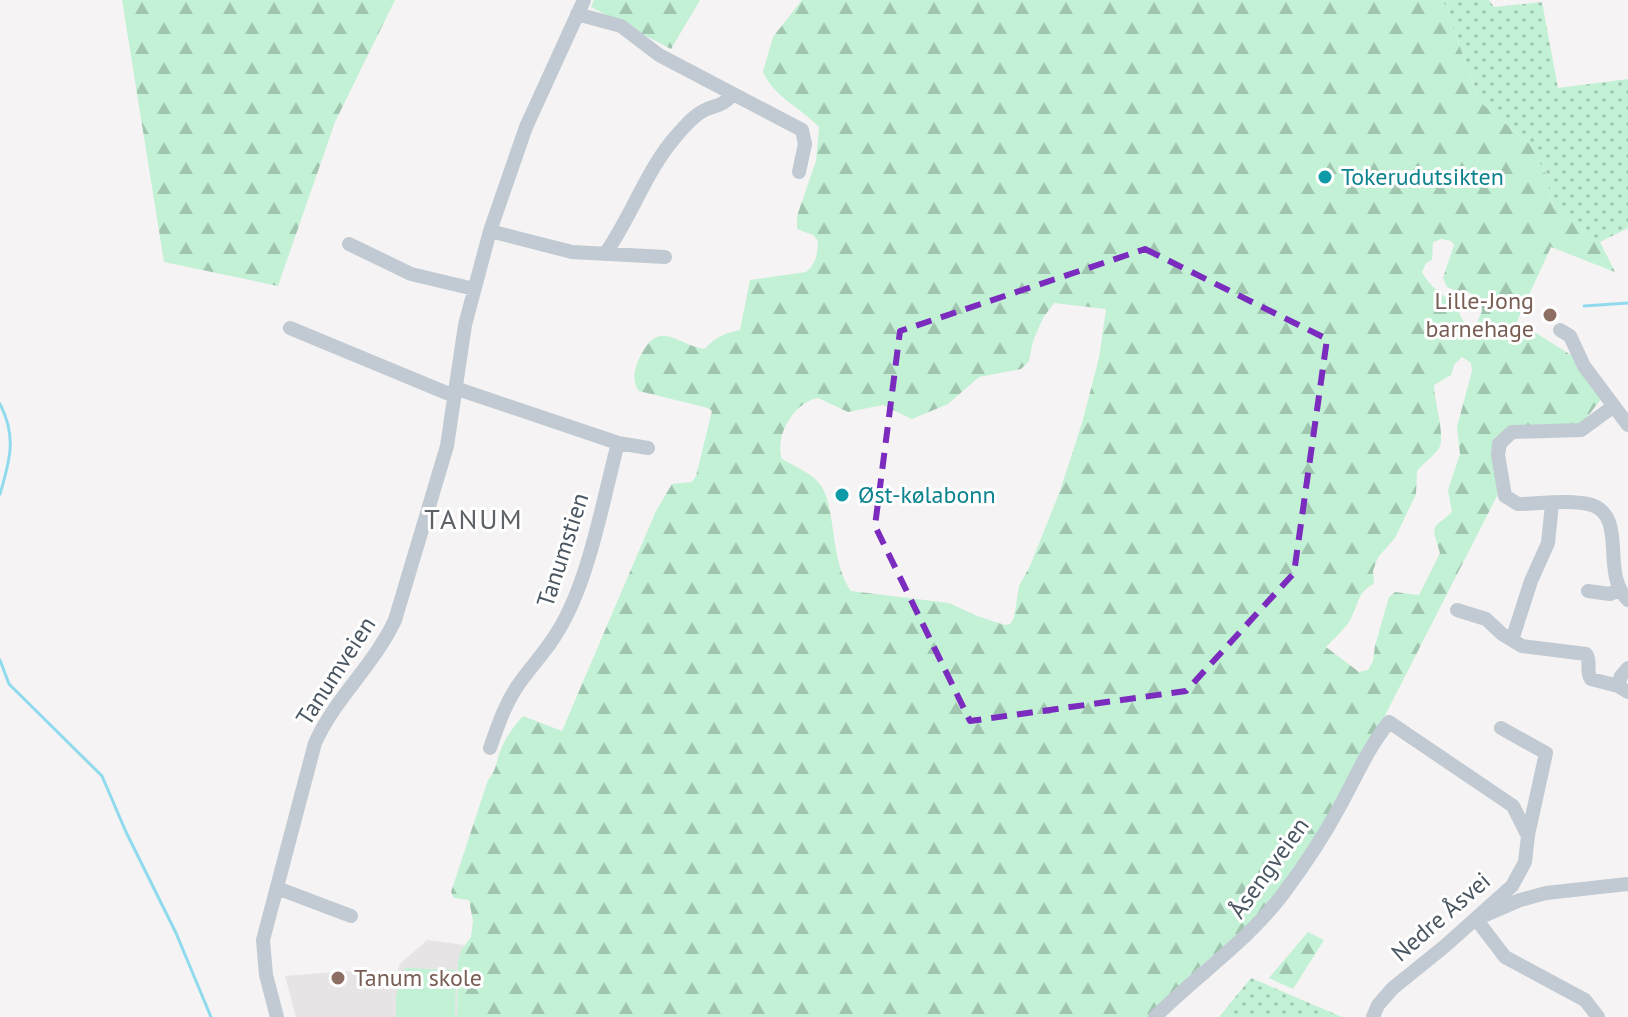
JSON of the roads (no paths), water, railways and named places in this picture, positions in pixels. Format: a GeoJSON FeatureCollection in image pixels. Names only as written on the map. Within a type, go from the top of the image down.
{"type":"FeatureCollection","features":[{"type":"Feature","properties":{"kind":"street","name":"Tanumveien"},"geometry":{"type":"LineString","coordinates":[[277,1017],[263,954],[267,921],[310,762],[321,730],[385,642],[395,620],[444,455],[474,289],[490,231],[526,127],[584,0]]}},
{"type":"Feature","properties":{"kind":"street"},"geometry":{"type":"LineString","coordinates":[[577,14],[621,26],[659,55],[802,130],[805,144],[799,172]]}},
{"type":"Feature","properties":{"kind":"street"},"geometry":{"type":"LineString","coordinates":[[605,254],[652,169],[675,137],[690,120],[706,110],[719,107],[732,95]]}},
{"type":"Feature","properties":{"kind":"street"},"geometry":{"type":"LineString","coordinates":[[490,231],[572,252],[665,257]]}},
{"type":"Feature","properties":{"kind":"street"},"geometry":{"type":"LineString","coordinates":[[349,244],[411,274],[474,289]]}},
{"type":"Feature","properties":{"kind":"street"},"geometry":{"type":"LineString","coordinates":[[290,328],[455,392],[618,443],[648,448]]}},
{"type":"Feature","properties":{"kind":"street"},"geometry":{"type":"LineString","coordinates":[[1560,330],[1570,336],[1584,366],[1628,425]]}},
{"type":"Feature","properties":{"kind":"street"},"geometry":{"type":"LineString","coordinates":[[1588,591],[1623,595],[1617,568],[1620,533],[1609,513],[1597,505],[1518,504],[1505,496],[1499,444],[1512,432],[1581,430],[1614,406]]}},
{"type":"Feature","properties":{"kind":"street","name":"Tanumstien"},"geometry":{"type":"LineString","coordinates":[[490,748],[502,715],[519,683],[559,631],[572,604],[588,557],[618,443]]}},
{"type":"Feature","properties":{"kind":"street"},"geometry":{"type":"LineString","coordinates":[[1512,640],[1531,581],[1548,543],[1552,504]]}},
{"type":"Feature","properties":{"kind":"street"},"geometry":{"type":"LineString","coordinates":[[1457,610],[1486,619],[1522,646],[1586,654],[1591,679],[1623,689],[1621,676],[1628,668]]}},
{"type":"Feature","properties":{"kind":"street","name":"Åsengveien"},"geometry":{"type":"LineString","coordinates":[[1155,1017],[1183,989],[1231,952],[1265,917],[1323,833],[1375,740],[1389,722],[1513,806],[1528,836]]}},
{"type":"Feature","properties":{"kind":"street","name":"Nedre Åsvei"},"geometry":{"type":"LineString","coordinates":[[1373,1017],[1378,1005],[1393,988],[1512,886],[1525,862],[1546,753],[1501,728]]}},
{"type":"Feature","properties":{"kind":"street"},"geometry":{"type":"LineString","coordinates":[[1598,1017],[1585,1000],[1505,957],[1476,919],[1520,900],[1546,893],[1628,884]]}},
{"type":"Feature","properties":{"kind":"street"},"geometry":{"type":"LineString","coordinates":[[277,888],[351,916]]}},
{"type":"Feature","properties":{"kind":"waterway"},"geometry":{"type":"LineString","coordinates":[[1584,306],[1628,303]]}},
{"type":"Feature","properties":{"kind":"waterway"},"geometry":{"type":"LineString","coordinates":[[0,404],[10,438],[7,470],[0,494]]}},
{"type":"Feature","properties":{"kind":"waterway"},"geometry":{"type":"LineString","coordinates":[[0,660],[9,684],[102,776],[176,933],[211,1017]]}},
{"type":"Feature","properties":{"kind":"place","name":"Tokerudutsikten"},"geometry":{"type":"Point","coordinates":[1325,177]}},
{"type":"Feature","properties":{"kind":"place","name":"Lille-Jong barnehage"},"geometry":{"type":"Point","coordinates":[1550,315]}},
{"type":"Feature","properties":{"kind":"place","name":"Øst-kølabonn"},"geometry":{"type":"Point","coordinates":[842,495]}},
{"type":"Feature","properties":{"kind":"place","name":"Tanum skole"},"geometry":{"type":"Point","coordinates":[338,978]}},
{"type":"Feature","properties":{"kind":"district","name":"TANUM"},"geometry":{"type":"Point","coordinates":[474,519]}}]}
